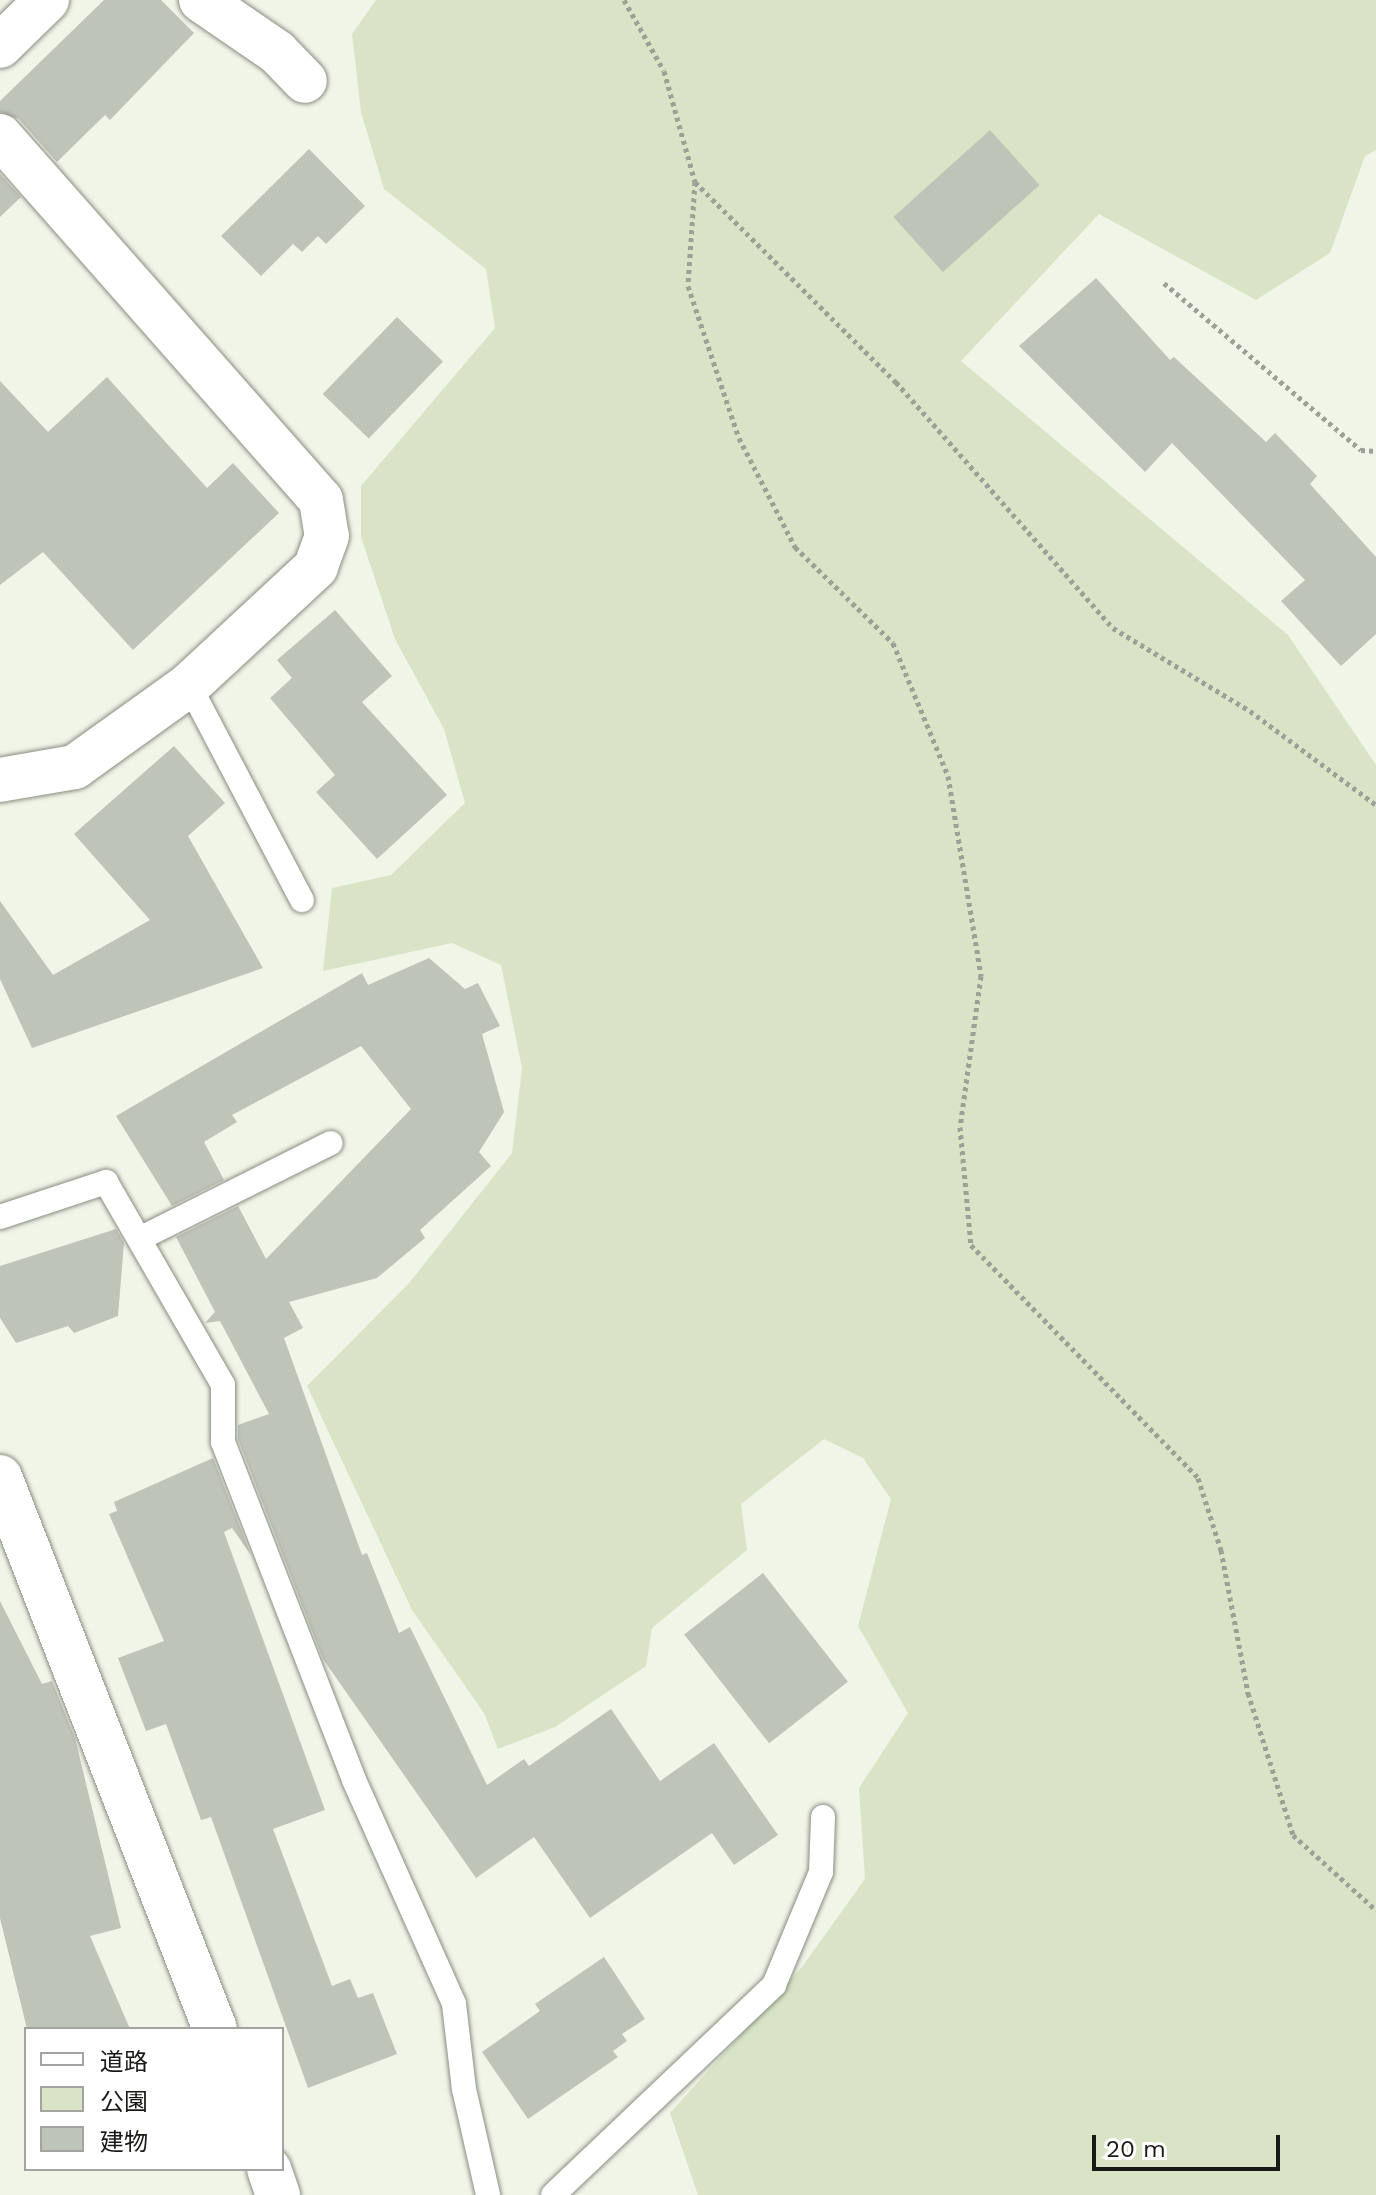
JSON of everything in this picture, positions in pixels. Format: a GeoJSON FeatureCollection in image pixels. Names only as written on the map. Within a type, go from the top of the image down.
{"type":"FeatureCollection","features":[{"type":"Feature","properties":{"kind":"street"},"geometry":{"type":"LineString","coordinates":[[0,46],[47,0]]}},
{"type":"Feature","properties":{"kind":"street"},"geometry":{"type":"LineString","coordinates":[[201,0],[277,52],[305,81]]}},
{"type":"Feature","properties":{"kind":"street"},"geometry":{"type":"LineString","coordinates":[[0,136],[321,500],[327,536],[316,567],[189,685],[75,767],[0,780]]}},
{"type":"Feature","properties":{"kind":"street"},"geometry":{"type":"LineString","coordinates":[[0,1477],[214,2027]]}},
{"type":"Feature","properties":{"kind":"street"},"geometry":{"type":"LineString","coordinates":[[270,2171],[278,2195]]}},
{"type":"Feature","properties":{"kind":"lane"},"geometry":{"type":"LineString","coordinates":[[189,685],[302,900]]}},
{"type":"Feature","properties":{"kind":"lane"},"geometry":{"type":"LineString","coordinates":[[141,1238],[331,1143]]}},
{"type":"Feature","properties":{"kind":"lane"},"geometry":{"type":"LineString","coordinates":[[0,1217],[106,1182],[223,1385],[223,1442],[354,1780],[454,2004],[464,2089],[488,2195]]}},
{"type":"Feature","properties":{"kind":"lane"},"geometry":{"type":"LineString","coordinates":[[553,2195],[774,1985],[821,1872],[823,1817]]}},
{"type":"Feature","properties":{"kind":"path"},"geometry":{"type":"LineString","coordinates":[[624,0],[664,71],[695,182],[688,286],[739,438],[795,547],[893,643],[948,776],[981,976],[960,1127],[971,1245],[1198,1478],[1221,1550],[1248,1693],[1293,1835],[1376,1910]]}},
{"type":"Feature","properties":{"kind":"path"},"geometry":{"type":"LineString","coordinates":[[695,182],[896,382],[1113,628],[1250,711],[1376,805]]}},
{"type":"Feature","properties":{"kind":"path"},"geometry":{"type":"LineString","coordinates":[[1164,283],[1361,450],[1376,451]]}},
{"type":"Feature","properties":{"kind":"green space"},"geometry":{"type":"Polygon","coordinates":[[[376,0],[1376,0],[1376,150],[1365,156],[1330,253],[1256,300],[1099,214],[961,361],[1288,635],[1376,765],[1376,2195],[698,2195],[670,2113],[802,1967],[865,1879],[859,1788],[908,1713],[858,1626],[891,1499],[863,1458],[824,1439],[741,1504],[747,1550],[652,1628],[646,1666],[555,1727],[498,1749],[484,1713],[412,1610],[307,1386],[410,1282],[512,1153],[522,1068],[501,965],[452,943],[323,971],[332,888],[391,875],[465,803],[444,729],[395,639],[361,537],[361,486],[495,328],[486,269],[384,189],[361,112],[352,34],[376,0]]]}},
{"type":"Feature","properties":{"kind":"building"},"geometry":{"type":"Polygon","coordinates":[[[104,0],[161,0],[194,33],[110,120],[105,115],[57,162],[19,119],[0,112],[0,101],[104,0]]]}},
{"type":"Feature","properties":{"kind":"building"},"geometry":{"type":"Polygon","coordinates":[[[990,130],[1040,185],[943,272],[893,217],[990,130]]]}},
{"type":"Feature","properties":{"kind":"building"},"geometry":{"type":"Polygon","coordinates":[[[309,149],[365,206],[326,244],[318,236],[302,252],[293,244],[261,276],[221,236],[309,149]]]}},
{"type":"Feature","properties":{"kind":"building"},"geometry":{"type":"Polygon","coordinates":[[[0,174],[21,197],[0,217],[0,174]]]}},
{"type":"Feature","properties":{"kind":"building"},"geometry":{"type":"Polygon","coordinates":[[[1096,278],[1170,360],[1174,357],[1266,442],[1275,433],[1317,476],[1310,484],[1376,557],[1376,634],[1341,666],[1281,601],[1305,580],[1172,443],[1145,472],[1019,346],[1096,278]]]}},
{"type":"Feature","properties":{"kind":"building"},"geometry":{"type":"Polygon","coordinates":[[[397,317],[443,361],[369,438],[323,394],[397,317]]]}},
{"type":"Feature","properties":{"kind":"building"},"geometry":{"type":"Polygon","coordinates":[[[107,377],[207,488],[233,463],[279,513],[133,650],[43,552],[0,585],[0,381],[48,432],[107,377]]]}},
{"type":"Feature","properties":{"kind":"building"},"geometry":{"type":"Polygon","coordinates":[[[335,610],[392,676],[362,702],[447,795],[377,859],[316,792],[335,775],[270,698],[292,678],[277,660],[335,610]]]}},
{"type":"Feature","properties":{"kind":"building"},"geometry":{"type":"Polygon","coordinates":[[[174,746],[225,803],[188,836],[263,968],[32,1048],[0,979],[0,901],[53,975],[150,920],[74,834],[174,746]]]}},
{"type":"Feature","properties":{"kind":"building"},"geometry":{"type":"Polygon","coordinates":[[[429,958],[465,989],[478,983],[500,1026],[482,1034],[504,1112],[479,1152],[491,1166],[420,1230],[425,1238],[377,1278],[289,1302],[303,1328],[284,1338],[362,1555],[367,1553],[399,1633],[410,1627],[487,1785],[524,1759],[529,1766],[611,1709],[660,1781],[714,1743],[778,1835],[734,1865],[712,1833],[590,1918],[534,1837],[476,1878],[323,1659],[238,1439],[238,1425],[269,1414],[220,1321],[205,1323],[215,1312],[176,1237],[238,1206],[266,1259],[411,1109],[361,1046],[232,1115],[237,1122],[204,1142],[224,1180],[172,1206],[116,1116],[362,973],[368,985],[429,958]]]}},
{"type":"Feature","properties":{"kind":"building"},"geometry":{"type":"Polygon","coordinates":[[[116,1229],[124,1243],[118,1316],[74,1333],[68,1326],[16,1343],[0,1318],[0,1266],[116,1229]]]}},
{"type":"Feature","properties":{"kind":"building"},"geometry":{"type":"Polygon","coordinates":[[[213,1458],[251,1555],[232,1528],[224,1532],[325,1810],[273,1829],[332,1986],[350,1979],[358,1998],[373,1993],[397,2054],[308,2088],[211,1817],[201,1820],[166,1724],[146,1731],[118,1658],[164,1641],[109,1514],[117,1511],[114,1502],[213,1458]]]}},
{"type":"Feature","properties":{"kind":"building"},"geometry":{"type":"Polygon","coordinates":[[[763,1573],[848,1682],[769,1743],[684,1635],[763,1573]]]}},
{"type":"Feature","properties":{"kind":"building"},"geometry":{"type":"Polygon","coordinates":[[[0,1601],[42,1684],[52,1681],[75,1738],[121,1928],[90,1936],[129,2027],[27,2027],[0,1918],[0,1601]]]}},
{"type":"Feature","properties":{"kind":"building"},"geometry":{"type":"Polygon","coordinates":[[[604,1957],[645,2019],[622,2034],[627,2041],[613,2051],[618,2057],[528,2119],[482,2052],[540,2011],[535,2004],[604,1957]]]}}]}
